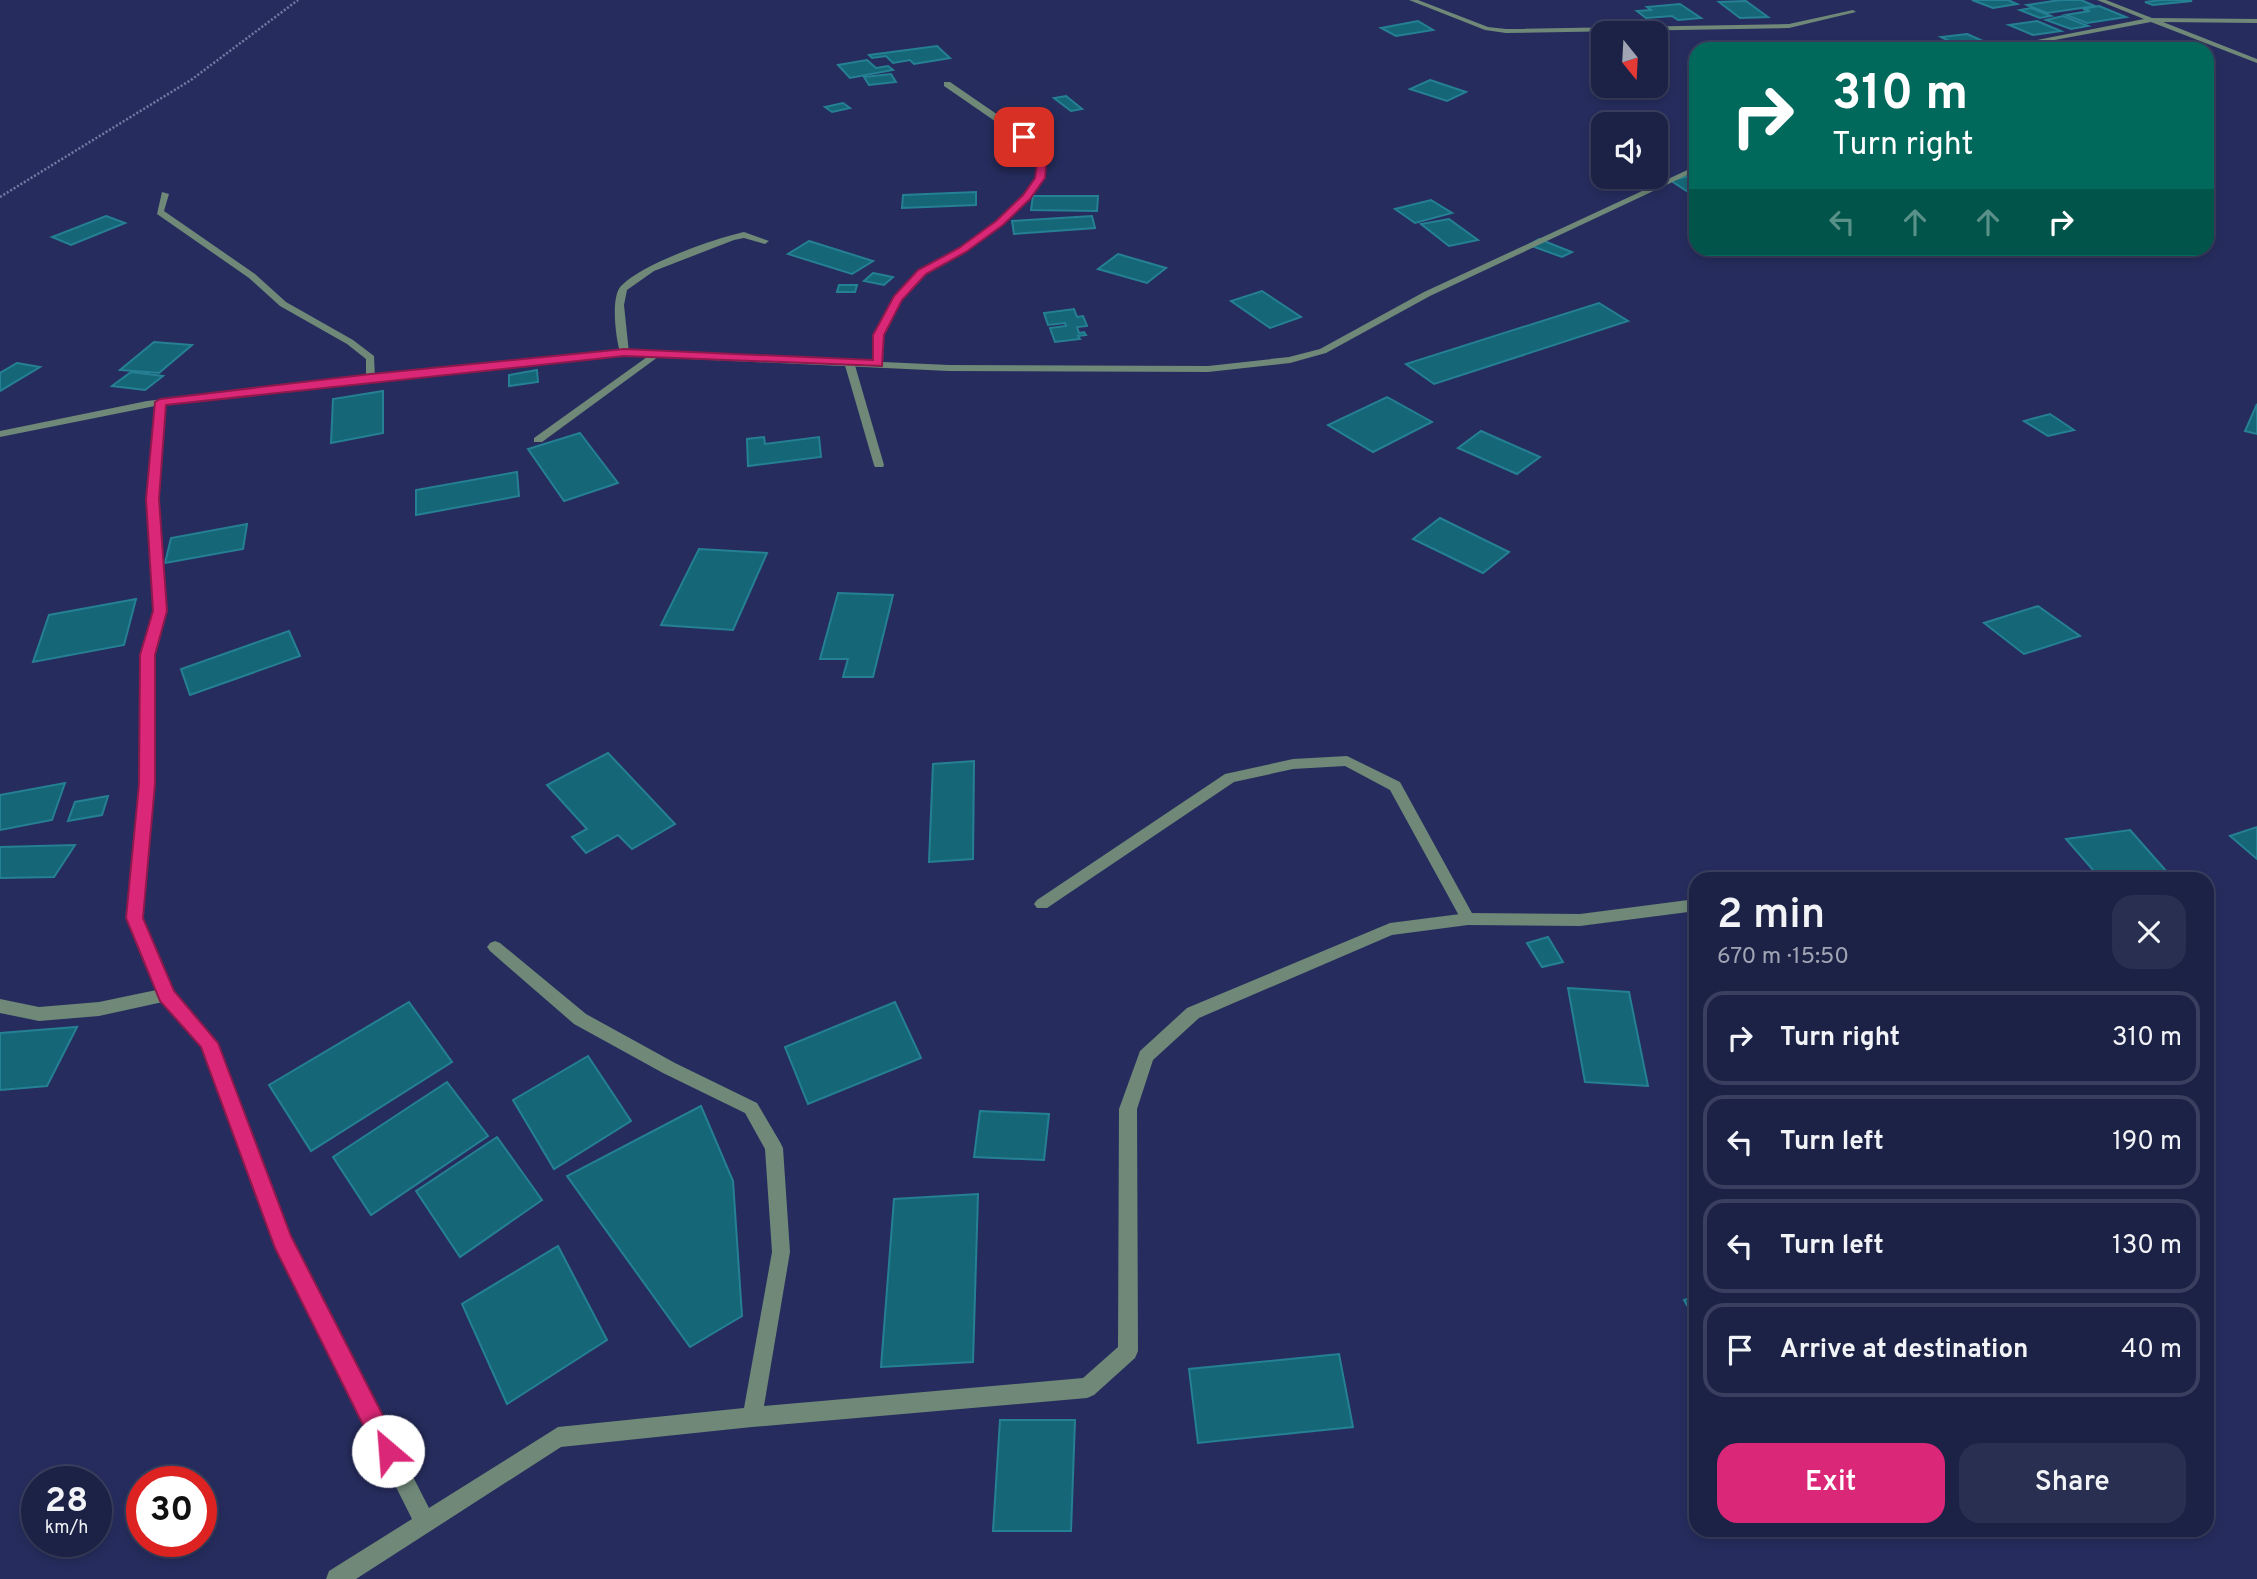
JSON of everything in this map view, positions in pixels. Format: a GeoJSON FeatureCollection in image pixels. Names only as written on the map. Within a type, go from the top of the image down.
{"type":"FeatureCollection","features":[{"type":"Feature","properties":{"kind":"street"},"geometry":{"type":"LineString","coordinates":[[1412,0],[1487,29],[1506,31],[1789,26],[1853,12]]}},
{"type":"Feature","properties":{"kind":"street"},"geometry":{"type":"LineString","coordinates":[[2100,0],[2208,42]]}},
{"type":"Feature","properties":{"kind":"street"},"geometry":{"type":"LineString","coordinates":[[2033,42],[2151,20],[2257,21]]}},
{"type":"Feature","properties":{"kind":"street"},"geometry":{"type":"LineString","coordinates":[[2214,44],[2257,61]]}},
{"type":"Feature","properties":{"kind":"street"},"geometry":{"type":"LineString","coordinates":[[878,363],[879,335],[898,298],[922,272],[963,250],[1000,223],[1027,197],[1040,178],[1042,156],[1024,137],[947,84]]}},
{"type":"Feature","properties":{"kind":"street"},"geometry":{"type":"LineString","coordinates":[[0,434],[160,402],[624,353],[949,368],[1208,369],[1290,360],[1323,351],[1427,294],[1689,171]]}},
{"type":"Feature","properties":{"kind":"street"},"geometry":{"type":"LineString","coordinates":[[165,194],[160,212],[241,268],[283,304],[350,342],[371,358],[371,378]]}},
{"type":"Feature","properties":{"kind":"street"},"geometry":{"type":"LineString","coordinates":[[624,353],[619,305],[623,289],[651,269],[731,238],[744,235],[765,241]]}},
{"type":"Feature","properties":{"kind":"street"},"geometry":{"type":"LineString","coordinates":[[538,440],[657,354]]}},
{"type":"Feature","properties":{"kind":"street"},"geometry":{"type":"LineString","coordinates":[[849,362],[878,465]]}},
{"type":"Feature","properties":{"kind":"street"},"geometry":{"type":"LineString","coordinates":[[160,402],[153,499],[160,611],[148,655],[147,784],[135,918],[166,995],[208,1043],[282,1241],[424,1521]]}},
{"type":"Feature","properties":{"kind":"street"},"geometry":{"type":"LineString","coordinates":[[1042,905],[1230,778],[1293,764],[1347,761],[1395,786],[1468,919]]}},
{"type":"Feature","properties":{"kind":"street"},"geometry":{"type":"LineString","coordinates":[[337,1579],[558,1437],[751,1417],[1087,1388],[1128,1351],[1128,1109],[1146,1056],[1193,1013],[1390,929],[1468,919],[1580,920],[1689,906]]}},
{"type":"Feature","properties":{"kind":"street"},"geometry":{"type":"LineString","coordinates":[[495,947],[580,1018],[669,1068],[751,1108],[774,1148],[781,1252],[751,1417]]}},
{"type":"Feature","properties":{"kind":"street"},"geometry":{"type":"LineString","coordinates":[[0,1006],[39,1014],[99,1009],[166,995]]}},
{"type":"Feature","properties":{"kind":"path"},"geometry":{"type":"LineString","coordinates":[[0,197],[173,90],[253,37],[298,0]]}},
{"type":"Feature","properties":{"kind":"building"},"geometry":{"type":"Polygon","coordinates":[[[1972,0],[2008,0],[2017,4],[1993,8],[1972,0]]]}},
{"type":"Feature","properties":{"kind":"building"},"geometry":{"type":"Polygon","coordinates":[[[2081,0],[2095,6],[2047,13],[2027,5],[2081,0]]]}},
{"type":"Feature","properties":{"kind":"building"},"geometry":{"type":"Polygon","coordinates":[[[1746,1],[1768,17],[1740,18],[1719,2],[1746,1]]]}},
{"type":"Feature","properties":{"kind":"building"},"geometry":{"type":"Polygon","coordinates":[[[2192,1],[2153,5],[2145,2],[2192,1]]]}},
{"type":"Feature","properties":{"kind":"building"},"geometry":{"type":"Polygon","coordinates":[[[1680,4],[1701,18],[1646,18],[1637,11],[1651,10],[1647,7],[1680,4]]]}},
{"type":"Feature","properties":{"kind":"building"},"geometry":{"type":"Polygon","coordinates":[[[2099,6],[2126,17],[2087,23],[2066,15],[2090,11],[2083,9],[2099,6]]]}},
{"type":"Feature","properties":{"kind":"building"},"geometry":{"type":"Polygon","coordinates":[[[2031,8],[2051,16],[2040,18],[2020,10],[2031,8]]]}},
{"type":"Feature","properties":{"kind":"building"},"geometry":{"type":"Polygon","coordinates":[[[2063,16],[2088,26],[2071,29],[2046,20],[2063,16]]]}},
{"type":"Feature","properties":{"kind":"building"},"geometry":{"type":"Polygon","coordinates":[[[1418,21],[1433,30],[1396,36],[1381,28],[1418,21]]]}},
{"type":"Feature","properties":{"kind":"building"},"geometry":{"type":"Polygon","coordinates":[[[2037,21],[2061,31],[2033,35],[2009,25],[2037,21]]]}},
{"type":"Feature","properties":{"kind":"building"},"geometry":{"type":"Polygon","coordinates":[[[1967,34],[1983,41],[1951,42],[1941,37],[1967,34]]]}},
{"type":"Feature","properties":{"kind":"building"},"geometry":{"type":"Polygon","coordinates":[[[937,46],[950,58],[914,64],[910,60],[893,63],[886,56],[872,58],[869,55],[937,46]]]}},
{"type":"Feature","properties":{"kind":"building"},"geometry":{"type":"Polygon","coordinates":[[[867,60],[876,68],[888,66],[893,70],[850,78],[838,65],[867,60]]]}},
{"type":"Feature","properties":{"kind":"building"},"geometry":{"type":"Polygon","coordinates":[[[891,74],[896,82],[869,85],[864,77],[891,74]]]}},
{"type":"Feature","properties":{"kind":"building"},"geometry":{"type":"Polygon","coordinates":[[[1430,80],[1466,92],[1447,101],[1410,89],[1430,80]]]}},
{"type":"Feature","properties":{"kind":"building"},"geometry":{"type":"Polygon","coordinates":[[[1066,96],[1082,109],[1071,111],[1054,98],[1066,96]]]}},
{"type":"Feature","properties":{"kind":"building"},"geometry":{"type":"Polygon","coordinates":[[[843,103],[850,108],[832,112],[825,107],[843,103]]]}},
{"type":"Feature","properties":{"kind":"building"},"geometry":{"type":"Polygon","coordinates":[[[1689,176],[1689,192],[1688,192],[1670,180],[1689,176]]]}},
{"type":"Feature","properties":{"kind":"building"},"geometry":{"type":"Polygon","coordinates":[[[976,192],[976,205],[902,208],[903,195],[976,192]]]}},
{"type":"Feature","properties":{"kind":"building"},"geometry":{"type":"Polygon","coordinates":[[[1033,196],[1098,196],[1097,211],[1031,210],[1033,196]]]}},
{"type":"Feature","properties":{"kind":"building"},"geometry":{"type":"Polygon","coordinates":[[[1431,200],[1452,213],[1415,223],[1395,209],[1431,200]]]}},
{"type":"Feature","properties":{"kind":"building"},"geometry":{"type":"Polygon","coordinates":[[[106,216],[125,223],[71,245],[52,237],[106,216]]]}},
{"type":"Feature","properties":{"kind":"building"},"geometry":{"type":"Polygon","coordinates":[[[1092,216],[1095,228],[1014,234],[1012,221],[1092,216]]]}},
{"type":"Feature","properties":{"kind":"building"},"geometry":{"type":"Polygon","coordinates":[[[1449,219],[1478,240],[1449,246],[1421,224],[1449,219]]]}},
{"type":"Feature","properties":{"kind":"building"},"geometry":{"type":"Polygon","coordinates":[[[1539,239],[1572,252],[1562,257],[1529,245],[1539,239]]]}},
{"type":"Feature","properties":{"kind":"building"},"geometry":{"type":"Polygon","coordinates":[[[809,241],[873,261],[852,274],[788,254],[809,241]]]}},
{"type":"Feature","properties":{"kind":"building"},"geometry":{"type":"Polygon","coordinates":[[[1118,254],[1166,268],[1147,283],[1098,269],[1118,254]]]}},
{"type":"Feature","properties":{"kind":"building"},"geometry":{"type":"Polygon","coordinates":[[[873,273],[893,277],[884,285],[864,281],[873,273]]]}},
{"type":"Feature","properties":{"kind":"building"},"geometry":{"type":"Polygon","coordinates":[[[839,285],[857,285],[855,292],[837,292],[839,285]]]}},
{"type":"Feature","properties":{"kind":"building"},"geometry":{"type":"Polygon","coordinates":[[[1262,291],[1301,317],[1270,328],[1231,301],[1262,291]]]}},
{"type":"Feature","properties":{"kind":"building"},"geometry":{"type":"Polygon","coordinates":[[[1599,303],[1628,321],[1434,384],[1406,364],[1599,303]]]}},
{"type":"Feature","properties":{"kind":"building"},"geometry":{"type":"Polygon","coordinates":[[[1074,309],[1077,317],[1083,316],[1087,326],[1077,327],[1079,333],[1084,332],[1086,335],[1078,336],[1080,339],[1055,342],[1050,328],[1066,326],[1065,323],[1048,325],[1044,313],[1074,309]]]}},
{"type":"Feature","properties":{"kind":"building"},"geometry":{"type":"Polygon","coordinates":[[[154,342],[192,345],[159,373],[120,370],[154,342]]]}},
{"type":"Feature","properties":{"kind":"building"},"geometry":{"type":"Polygon","coordinates":[[[17,363],[40,367],[0,391],[0,373],[17,363]]]}},
{"type":"Feature","properties":{"kind":"building"},"geometry":{"type":"Polygon","coordinates":[[[537,370],[538,382],[509,386],[509,375],[537,370]]]}},
{"type":"Feature","properties":{"kind":"building"},"geometry":{"type":"Polygon","coordinates":[[[131,372],[163,376],[145,390],[112,386],[131,372]]]}},
{"type":"Feature","properties":{"kind":"building"},"geometry":{"type":"Polygon","coordinates":[[[383,391],[383,433],[331,443],[333,399],[383,391]]]}},
{"type":"Feature","properties":{"kind":"building"},"geometry":{"type":"Polygon","coordinates":[[[1387,397],[1432,422],[1373,452],[1328,425],[1387,397]]]}},
{"type":"Feature","properties":{"kind":"building"},"geometry":{"type":"Polygon","coordinates":[[[2257,404],[2257,434],[2245,431],[2257,404]]]}},
{"type":"Feature","properties":{"kind":"building"},"geometry":{"type":"Polygon","coordinates":[[[2050,414],[2074,430],[2048,436],[2024,421],[2050,414]]]}},
{"type":"Feature","properties":{"kind":"building"},"geometry":{"type":"Polygon","coordinates":[[[1481,431],[1540,457],[1517,474],[1458,448],[1481,431]]]}},
{"type":"Feature","properties":{"kind":"building"},"geometry":{"type":"Polygon","coordinates":[[[580,433],[618,483],[564,501],[528,449],[580,433]]]}},
{"type":"Feature","properties":{"kind":"building"},"geometry":{"type":"Polygon","coordinates":[[[764,437],[765,444],[819,437],[821,457],[748,466],[747,439],[764,437]]]}},
{"type":"Feature","properties":{"kind":"building"},"geometry":{"type":"Polygon","coordinates":[[[517,472],[519,496],[416,515],[416,490],[517,472]]]}},
{"type":"Feature","properties":{"kind":"building"},"geometry":{"type":"Polygon","coordinates":[[[1440,518],[1509,552],[1483,573],[1413,539],[1440,518]]]}},
{"type":"Feature","properties":{"kind":"building"},"geometry":{"type":"Polygon","coordinates":[[[247,524],[243,549],[165,563],[171,538],[247,524]]]}},
{"type":"Feature","properties":{"kind":"building"},"geometry":{"type":"Polygon","coordinates":[[[699,549],[767,553],[733,630],[661,625],[699,549]]]}},
{"type":"Feature","properties":{"kind":"building"},"geometry":{"type":"Polygon","coordinates":[[[838,593],[893,595],[873,677],[843,677],[848,659],[820,659],[838,593]]]}},
{"type":"Feature","properties":{"kind":"building"},"geometry":{"type":"Polygon","coordinates":[[[136,599],[124,645],[33,662],[49,615],[136,599]]]}},
{"type":"Feature","properties":{"kind":"building"},"geometry":{"type":"Polygon","coordinates":[[[2038,606],[2080,636],[2024,654],[1984,623],[2038,606]]]}},
{"type":"Feature","properties":{"kind":"building"},"geometry":{"type":"Polygon","coordinates":[[[289,631],[300,656],[190,695],[181,669],[289,631]]]}},
{"type":"Feature","properties":{"kind":"building"},"geometry":{"type":"Polygon","coordinates":[[[608,753],[675,824],[632,849],[618,835],[586,853],[572,837],[587,829],[547,785],[608,753]]]}},
{"type":"Feature","properties":{"kind":"building"},"geometry":{"type":"Polygon","coordinates":[[[974,761],[973,859],[929,862],[933,764],[974,761]]]}},
{"type":"Feature","properties":{"kind":"building"},"geometry":{"type":"Polygon","coordinates":[[[65,783],[52,820],[0,830],[0,795],[65,783]]]}},
{"type":"Feature","properties":{"kind":"building"},"geometry":{"type":"Polygon","coordinates":[[[108,796],[102,815],[68,821],[75,802],[108,796]]]}},
{"type":"Feature","properties":{"kind":"building"},"geometry":{"type":"Polygon","coordinates":[[[2257,827],[2257,859],[2230,836],[2257,827]]]}},
{"type":"Feature","properties":{"kind":"building"},"geometry":{"type":"Polygon","coordinates":[[[2130,830],[2167,872],[2095,872],[2066,839],[2130,830]]]}},
{"type":"Feature","properties":{"kind":"building"},"geometry":{"type":"Polygon","coordinates":[[[75,845],[54,877],[0,878],[0,847],[75,845]]]}},
{"type":"Feature","properties":{"kind":"building"},"geometry":{"type":"Polygon","coordinates":[[[1548,937],[1563,962],[1542,967],[1527,943],[1548,937]]]}},
{"type":"Feature","properties":{"kind":"building"},"geometry":{"type":"Polygon","coordinates":[[[1568,988],[1629,992],[1648,1086],[1585,1082],[1568,988]]]}},
{"type":"Feature","properties":{"kind":"building"},"geometry":{"type":"Polygon","coordinates":[[[409,1002],[452,1062],[311,1151],[269,1085],[409,1002]]]}},
{"type":"Feature","properties":{"kind":"building"},"geometry":{"type":"Polygon","coordinates":[[[895,1002],[921,1058],[808,1104],[785,1047],[895,1002]]]}},
{"type":"Feature","properties":{"kind":"building"},"geometry":{"type":"Polygon","coordinates":[[[77,1027],[47,1086],[0,1090],[0,1033],[77,1027]]]}},
{"type":"Feature","properties":{"kind":"building"},"geometry":{"type":"Polygon","coordinates":[[[588,1056],[631,1121],[554,1169],[513,1100],[588,1056]]]}},
{"type":"Feature","properties":{"kind":"building"},"geometry":{"type":"Polygon","coordinates":[[[447,1082],[488,1136],[371,1215],[333,1157],[447,1082]]]}},
{"type":"Feature","properties":{"kind":"building"},"geometry":{"type":"Polygon","coordinates":[[[701,1106],[733,1181],[742,1316],[690,1347],[567,1176],[701,1106]]]}},
{"type":"Feature","properties":{"kind":"building"},"geometry":{"type":"Polygon","coordinates":[[[980,1111],[1049,1114],[1044,1160],[974,1157],[980,1111]]]}},
{"type":"Feature","properties":{"kind":"building"},"geometry":{"type":"Polygon","coordinates":[[[497,1137],[542,1200],[460,1257],[416,1191],[497,1137]]]}},
{"type":"Feature","properties":{"kind":"building"},"geometry":{"type":"Polygon","coordinates":[[[978,1194],[973,1362],[881,1367],[894,1199],[978,1194]]]}},
{"type":"Feature","properties":{"kind":"building"},"geometry":{"type":"Polygon","coordinates":[[[558,1246],[607,1340],[507,1404],[462,1304],[558,1246]]]}},
{"type":"Feature","properties":{"kind":"building"},"geometry":{"type":"Polygon","coordinates":[[[1339,1354],[1353,1427],[1198,1443],[1189,1369],[1339,1354]]]}},
{"type":"Feature","properties":{"kind":"building"},"geometry":{"type":"Polygon","coordinates":[[[1000,1420],[1075,1420],[1071,1531],[993,1531],[1000,1420]]]}},
{"type":"Feature","properties":{"kind":"route"},"geometry":{"type":"LineString","coordinates":[[388,1451],[282,1241],[208,1043],[166,995],[135,918],[147,784],[148,655],[160,611],[153,499],[160,402],[624,353],[878,363],[879,335],[898,298],[922,272],[963,250],[1000,223],[1027,197],[1040,178],[1042,156],[1024,137]]}}]}
